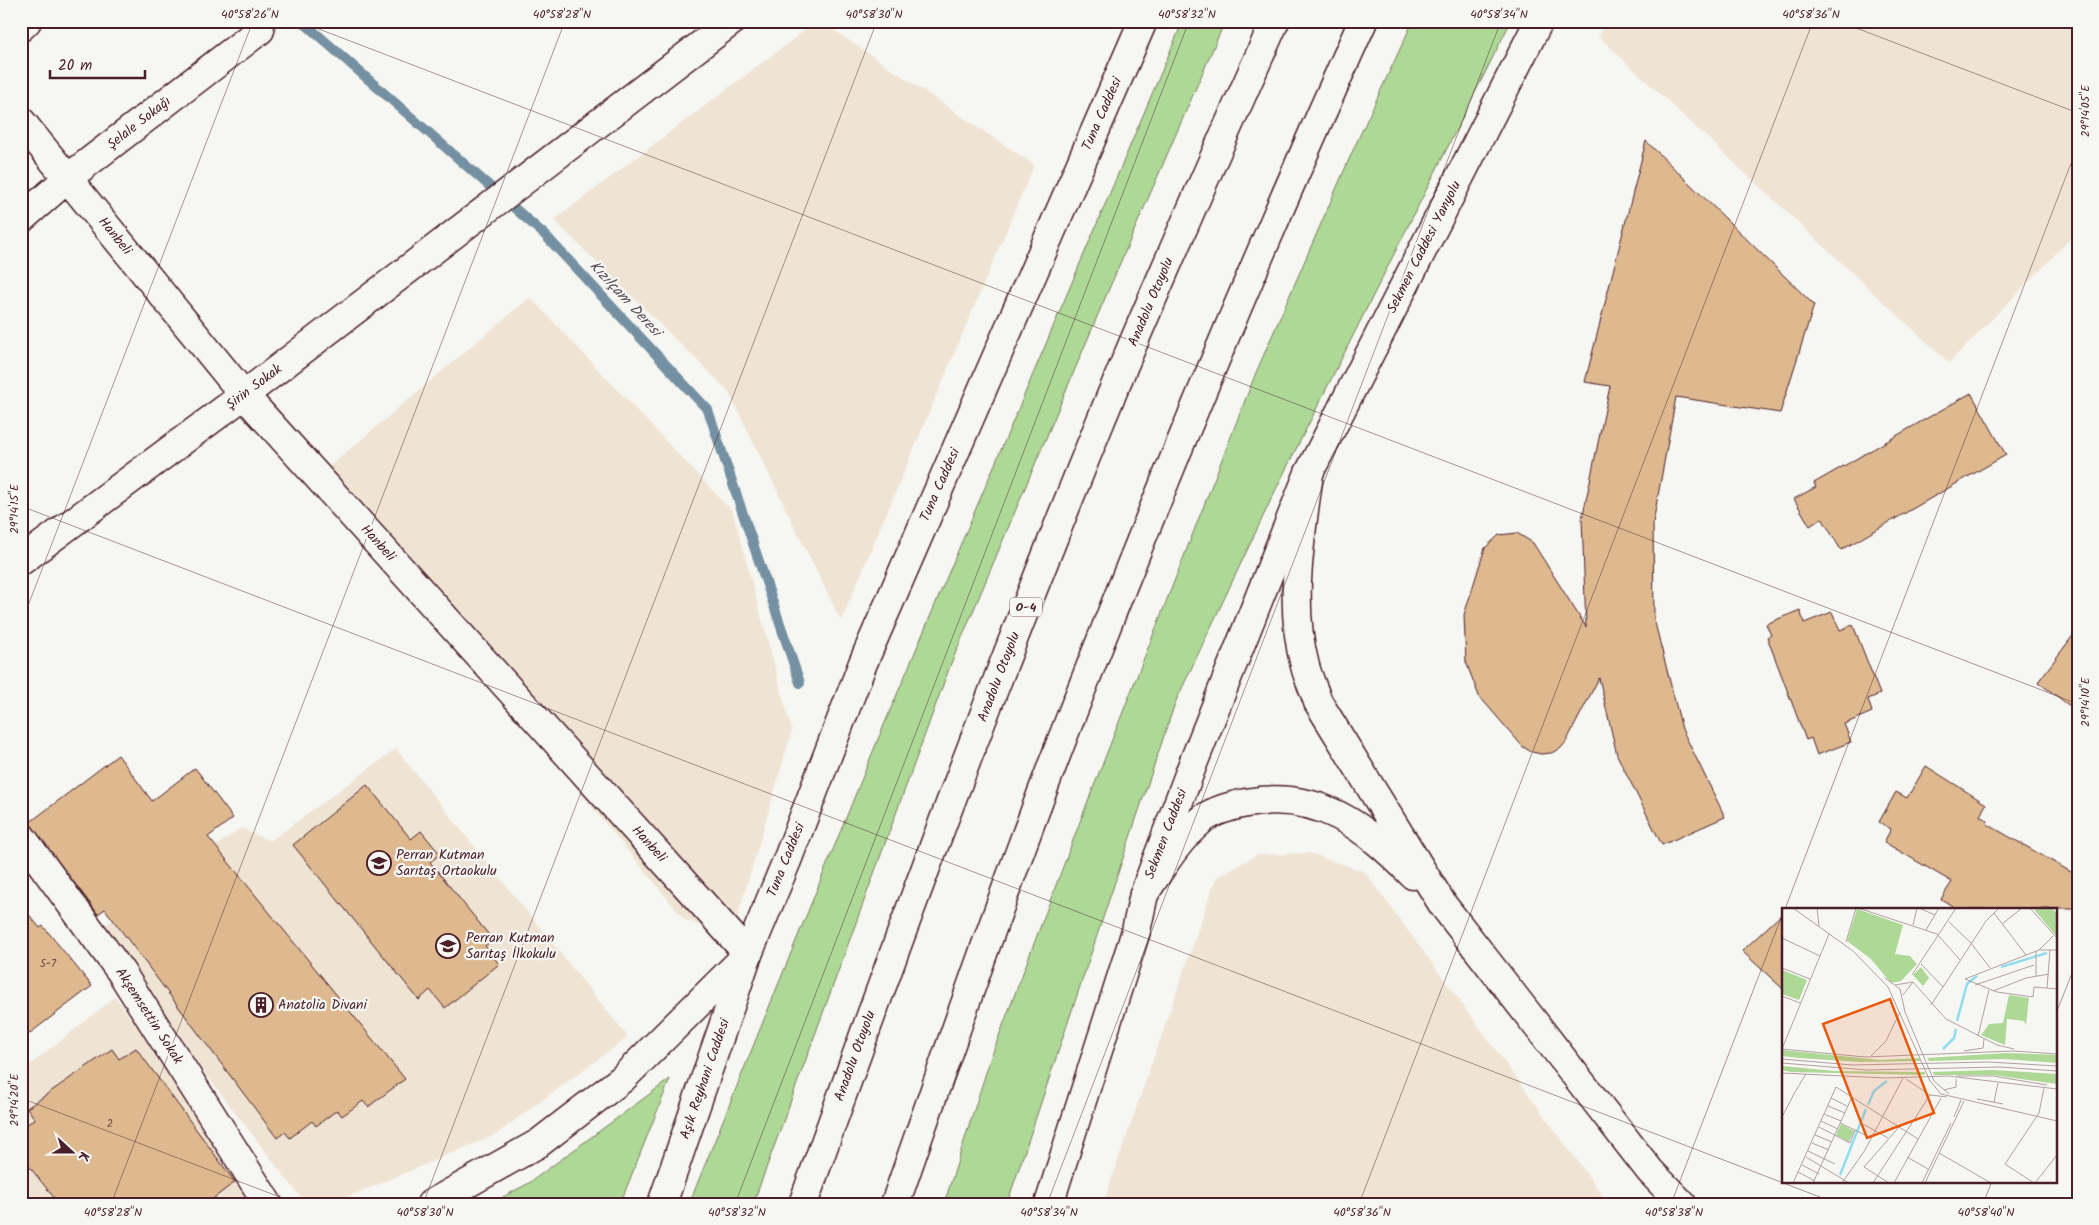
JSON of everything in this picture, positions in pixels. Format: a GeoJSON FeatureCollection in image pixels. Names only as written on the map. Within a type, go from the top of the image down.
{"type":"FeatureCollection","features":[{"type":"Feature","properties":{"kind":"main road"},"geometry":{"type":"LineString","coordinates":[[21,27],[27,21]]}},
{"type":"Feature","properties":{"kind":"main road","name":"Şirin Sokak"},"geometry":{"type":"LineString","coordinates":[[21,561],[244,395],[732,21]]}},
{"type":"Feature","properties":{"kind":"main road","name":"Tuna Caddesi"},"geometry":{"type":"LineString","coordinates":[[748,954],[788,858],[862,663],[1143,21]]}},
{"type":"Feature","properties":{"kind":"main road","name":"Anadolu Otoyolu"},"geometry":{"type":"LineString","coordinates":[[803,1204],[898,935],[1101,418],[1198,192],[1275,21]]}},
{"type":"Feature","properties":{"kind":"main road"},"geometry":{"type":"LineString","coordinates":[[895,1204],[968,994],[1091,664],[1277,212],[1363,21]]}},
{"type":"Feature","properties":{"kind":"main road","name":"Sekmen Caddesi Yanyolu"},"geometry":{"type":"LineString","coordinates":[[1309,473],[1539,21]]}},
{"type":"Feature","properties":{"kind":"main road","name":"Şelale Sokağı"},"geometry":{"type":"LineString","coordinates":[[21,220],[68,178],[260,30]]}},
{"type":"Feature","properties":{"kind":"main road","name":"Hanbeli"},"geometry":{"type":"LineString","coordinates":[[21,121],[244,395],[748,954]]}},
{"type":"Feature","properties":{"kind":"main road"},"geometry":{"type":"LineString","coordinates":[[1309,473],[1299,555],[1297,615],[1305,665],[1318,702],[1443,905],[1650,1171],[1682,1204]]}},
{"type":"Feature","properties":{"kind":"main road","name":"Sekmen Caddesi"},"geometry":{"type":"LineString","coordinates":[[1049,1204],[1136,931],[1144,894],[1194,761],[1309,473]]}},
{"type":"Feature","properties":{"kind":"main road"},"geometry":{"type":"LineString","coordinates":[[1144,894],[1183,837],[1205,817],[1240,804],[1263,800],[1288,801],[1327,809],[1357,826],[1380,843],[1443,905]]}},
{"type":"Feature","properties":{"kind":"main road","name":"Akşemsettin Sokak"},"geometry":{"type":"LineString","coordinates":[[21,836],[122,972],[268,1204]]}},
{"type":"Feature","properties":{"kind":"main road"},"geometry":{"type":"LineString","coordinates":[[431,1204],[539,1144],[622,1079],[748,954]]}},
{"type":"Feature","properties":{"kind":"main road","name":"Aşık Reyhani Caddesi"},"geometry":{"type":"LineString","coordinates":[[662,1204],[748,954]]}},
{"type":"Feature","properties":{"kind":"main road"},"geometry":{"type":"LineString","coordinates":[[1650,1171],[1657,1204]]}},
{"type":"Feature","properties":{"kind":"shaded area"},"geometry":{"type":"Polygon","coordinates":[[[817,21],[820,21],[1034,165],[841,621],[728,391],[554,220],[817,21]]]}},
{"type":"Feature","properties":{"kind":"shaded area"},"geometry":{"type":"Polygon","coordinates":[[[1606,21],[2078,21],[2078,231],[1949,363],[1598,36],[1606,21]]]}},
{"type":"Feature","properties":{"kind":"shaded area"},"geometry":{"type":"Polygon","coordinates":[[[530,297],[733,512],[792,731],[731,939],[684,919],[319,475],[530,297]]]}},
{"type":"Feature","properties":{"kind":"shaded area"},"geometry":{"type":"Polygon","coordinates":[[[396,749],[628,1037],[495,1135],[331,1204],[306,1204],[125,970],[100,929],[241,828],[270,841],[396,749]]]}},
{"type":"Feature","properties":{"kind":"shaded area"},"geometry":{"type":"Polygon","coordinates":[[[1309,853],[1365,872],[1609,1204],[1103,1204],[1216,878],[1257,855],[1309,853]]]}},
{"type":"Feature","properties":{"kind":"shaded area"},"geometry":{"type":"Polygon","coordinates":[[[115,997],[276,1204],[24,1204],[21,1200],[21,1072],[115,997]]]}},
{"type":"Feature","properties":{"kind":"green space"},"geometry":{"type":"Polygon","coordinates":[[[1183,21],[1225,21],[1102,305],[950,666],[753,1204],[689,1204],[876,744],[1183,21]]]}},
{"type":"Feature","properties":{"kind":"green space"},"geometry":{"type":"Polygon","coordinates":[[[1413,21],[1511,21],[1276,489],[1175,703],[1007,1204],[944,1204],[990,1060],[1081,819],[1255,375],[1354,148],[1413,21]]]}},
{"type":"Feature","properties":{"kind":"green space"},"geometry":{"type":"Polygon","coordinates":[[[670,1079],[620,1204],[490,1204],[529,1183],[670,1079]]]}},
{"type":"Feature","properties":{"kind":"building"},"geometry":{"type":"Polygon","coordinates":[[[1646,141],[1814,305],[1780,413],[1676,397],[1653,523],[1654,619],[1682,729],[1725,817],[1662,845],[1617,755],[1599,678],[1566,742],[1560,749],[1551,753],[1541,754],[1532,752],[1523,747],[1479,696],[1466,662],[1464,615],[1485,548],[1499,535],[1517,533],[1533,543],[1586,627],[1582,519],[1610,386],[1585,382],[1646,141]]]}},
{"type":"Feature","properties":{"kind":"building"},"geometry":{"type":"Polygon","coordinates":[[[1971,393],[2006,455],[1841,550],[1822,518],[1810,526],[1794,499],[1816,487],[1814,483],[1971,393]]]}},
{"type":"Feature","properties":{"kind":"building"},"geometry":{"type":"Polygon","coordinates":[[[1800,610],[1804,623],[1832,612],[1840,630],[1853,625],[1880,694],[1868,699],[1872,712],[1844,724],[1851,742],[1817,755],[1811,738],[1806,740],[1767,637],[1771,635],[1766,624],[1800,610]]]}},
{"type":"Feature","properties":{"kind":"building"},"geometry":{"type":"Polygon","coordinates":[[[2078,629],[2078,712],[2038,682],[2078,629]]]}},
{"type":"Feature","properties":{"kind":"building","name":"Anatolia Divani"},"geometry":{"type":"Polygon","coordinates":[[[118,755],[152,801],[195,768],[233,818],[208,837],[405,1079],[368,1107],[363,1101],[342,1116],[337,1110],[316,1126],[312,1121],[290,1138],[285,1132],[277,1138],[105,909],[98,914],[29,823],[118,755]]]}},
{"type":"Feature","properties":{"kind":"building"},"geometry":{"type":"Polygon","coordinates":[[[1926,766],[1986,804],[1980,816],[1988,821],[1987,824],[2078,876],[2078,909],[1955,908],[1941,899],[1952,882],[1884,842],[1891,829],[1879,822],[1896,792],[1907,798],[1926,766]]]}},
{"type":"Feature","properties":{"kind":"building"},"geometry":{"type":"Polygon","coordinates":[[[367,785],[411,839],[421,831],[440,854],[430,862],[493,940],[485,946],[499,964],[445,1008],[430,990],[419,1000],[293,845],[367,785]]]}},
{"type":"Feature","properties":{"kind":"building"},"geometry":{"type":"Polygon","coordinates":[[[21,905],[40,928],[43,926],[92,986],[21,1040],[21,905]]]}},
{"type":"Feature","properties":{"kind":"building"},"geometry":{"type":"Polygon","coordinates":[[[1782,914],[1782,988],[1742,951],[1782,914]]]}},
{"type":"Feature","properties":{"kind":"building"},"geometry":{"type":"Polygon","coordinates":[[[136,1048],[235,1182],[206,1204],[59,1204],[21,1156],[21,1128],[35,1119],[27,1108],[112,1049],[119,1059],[136,1048]]]}},
{"type":"Feature","properties":{"kind":"waterway","name":"Kızılçam Deresi"},"geometry":{"type":"LineString","coordinates":[[302,21],[545,235],[708,410],[800,683]]}},
{"type":"Feature","properties":{"kind":"place","name":"Perran Kutman Sarıtaş Ortaokulu"},"geometry":{"type":"Point","coordinates":[379,863]}},
{"type":"Feature","properties":{"kind":"place","name":"Perran Kutman Sarıtaş İlkokulu"},"geometry":{"type":"Point","coordinates":[448,946]}},
{"type":"Feature","properties":{"kind":"place","name":"Anatolia Divani"},"geometry":{"type":"Point","coordinates":[261,1005]}}]}
